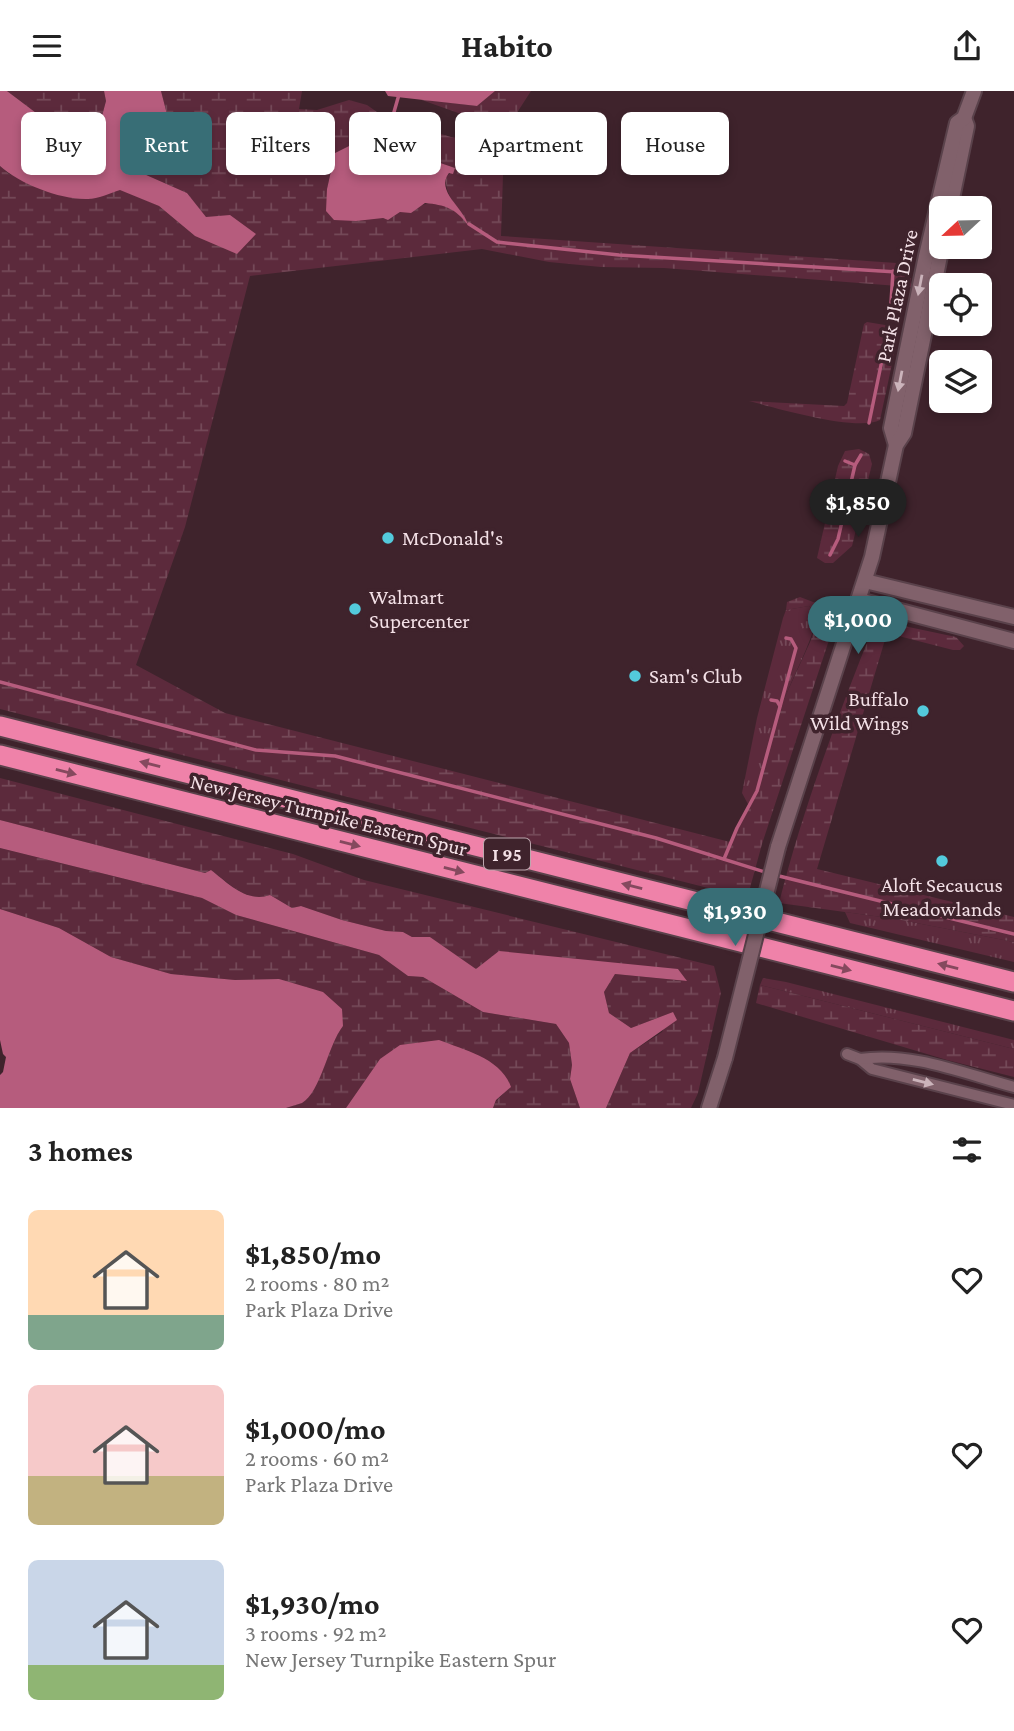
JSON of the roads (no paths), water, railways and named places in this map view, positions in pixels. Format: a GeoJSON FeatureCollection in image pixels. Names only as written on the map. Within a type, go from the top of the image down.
{"type":"FeatureCollection","features":[{"type":"Feature","properties":{"kind":"highway","name":"New Jersey Turnpike Eastern Spur"},"geometry":{"type":"LineString","coordinates":[[0,726],[1014,982]]}},
{"type":"Feature","properties":{"kind":"highway","name":"New Jersey Turnpike Eastern Spur"},"geometry":{"type":"LineString","coordinates":[[0,755],[1014,1011]]}},
{"type":"Feature","properties":{"kind":"street","name":"Park Plaza Drive"},"geometry":{"type":"LineString","coordinates":[[920,317],[957,123],[964,118],[974,91]]}},
{"type":"Feature","properties":{"kind":"street","name":"Park Plaza Drive"},"geometry":{"type":"LineString","coordinates":[[952,196],[967,126],[964,118]]}},
{"type":"Feature","properties":{"kind":"street","name":"Park Plaza Drive"},"geometry":{"type":"LineString","coordinates":[[709,1108],[725,1058],[778,847],[865,581],[896,445],[891,428],[938,259]]}},
{"type":"Feature","properties":{"kind":"street"},"geometry":{"type":"LineString","coordinates":[[865,581],[1014,617]]}},
{"type":"Feature","properties":{"kind":"street"},"geometry":{"type":"LineString","coordinates":[[859,600],[1014,641]]}},
{"type":"Feature","properties":{"kind":"street"},"geometry":{"type":"LineString","coordinates":[[847,1054],[860,1059],[872,1069],[1014,1105]]}},
{"type":"Feature","properties":{"kind":"street"},"geometry":{"type":"LineString","coordinates":[[860,1059],[881,1056],[908,1059],[1014,1087]]}},
{"type":"Feature","properties":{"kind":"waterway"},"geometry":{"type":"LineString","coordinates":[[394,112],[400,91]]}},
{"type":"Feature","properties":{"kind":"waterway"},"geometry":{"type":"LineString","coordinates":[[469,224],[497,242],[619,255],[897,272]]}},
{"type":"Feature","properties":{"kind":"waterway"},"geometry":{"type":"LineString","coordinates":[[891,303],[893,271]]}},
{"type":"Feature","properties":{"kind":"waterway"},"geometry":{"type":"LineString","coordinates":[[869,423],[887,336]]}},
{"type":"Feature","properties":{"kind":"waterway"},"geometry":{"type":"LineString","coordinates":[[830,555],[838,539],[855,465],[861,455]]}},
{"type":"Feature","properties":{"kind":"waterway"},"geometry":{"type":"LineString","coordinates":[[845,461],[855,465]]}},
{"type":"Feature","properties":{"kind":"waterway"},"geometry":{"type":"LineString","coordinates":[[724,859],[757,791],[796,648],[791,639],[786,638]]}},
{"type":"Feature","properties":{"kind":"waterway"},"geometry":{"type":"LineString","coordinates":[[0,682],[256,750],[335,756],[656,838],[768,873]]}},
{"type":"Feature","properties":{"kind":"waterway"},"geometry":{"type":"LineString","coordinates":[[771,700],[777,701],[780,706]]}},
{"type":"Feature","properties":{"kind":"waterway"},"geometry":{"type":"LineString","coordinates":[[775,875],[1014,934]]}},
{"type":"Feature","properties":{"kind":"place","name":"McDonald's"},"geometry":{"type":"Point","coordinates":[388,538]}},
{"type":"Feature","properties":{"kind":"place","name":"Walmart Supercenter"},"geometry":{"type":"Point","coordinates":[355,609]}},
{"type":"Feature","properties":{"kind":"place","name":"Sam's Club"},"geometry":{"type":"Point","coordinates":[635,676]}},
{"type":"Feature","properties":{"kind":"place","name":"Buffalo Wild Wings"},"geometry":{"type":"Point","coordinates":[923,711]}},
{"type":"Feature","properties":{"kind":"place","name":"Aloft Secaucus Meadowlands"},"geometry":{"type":"Point","coordinates":[942,861]}}]}
